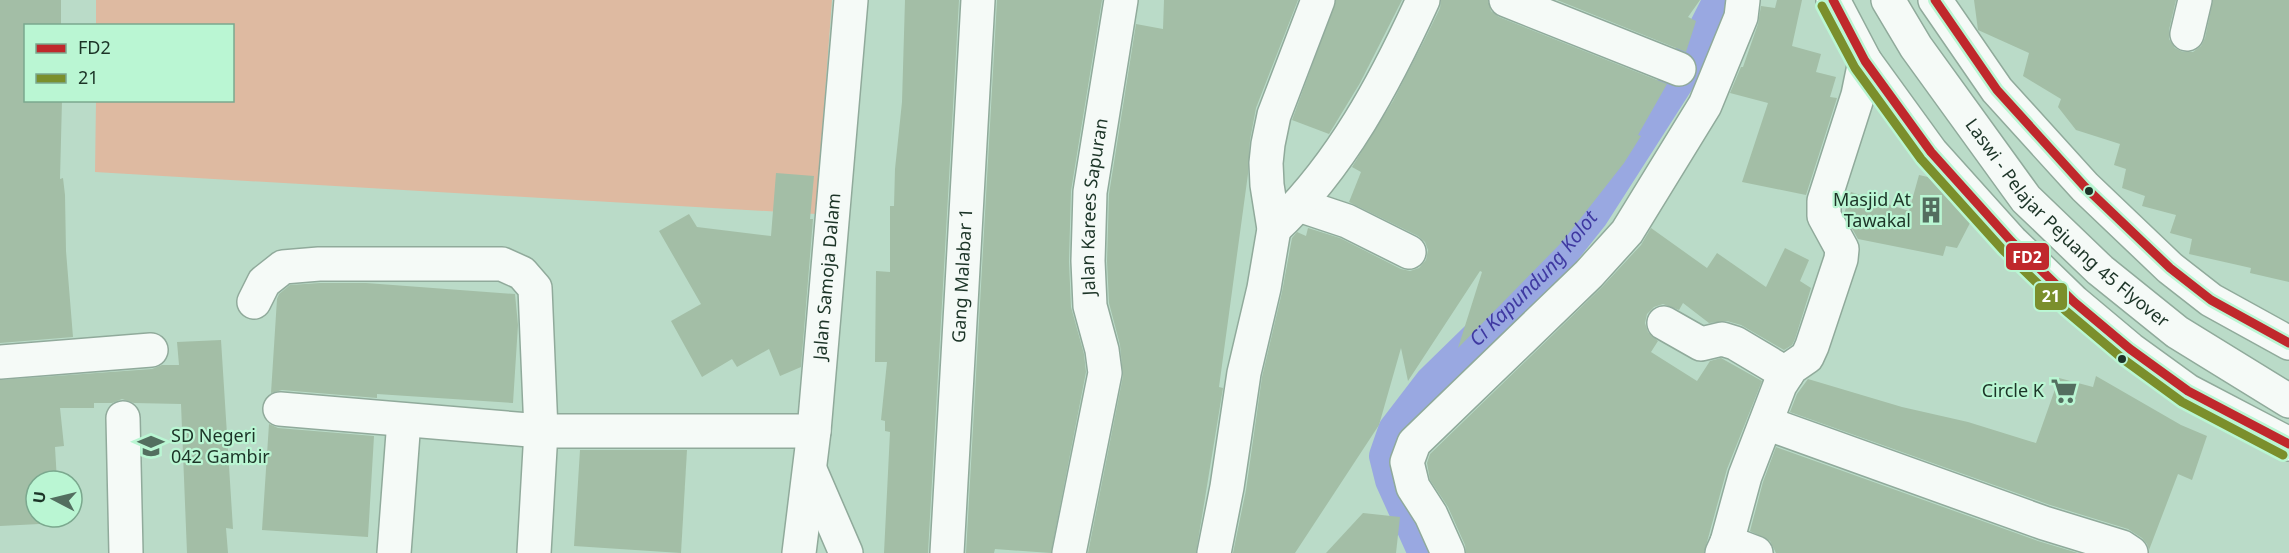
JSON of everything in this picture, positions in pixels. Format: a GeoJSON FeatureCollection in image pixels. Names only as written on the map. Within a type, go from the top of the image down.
{"type":"FeatureCollection","features":[{"type":"Feature","properties":{"kind":"street","name":"Jalan Samoja Dalam"},"geometry":{"type":"LineString","coordinates":[[799,553],[814,431],[851,0]]}},
{"type":"Feature","properties":{"kind":"street","name":"Gang Malabar 1"},"geometry":{"type":"LineString","coordinates":[[947,553],[978,0]]}},
{"type":"Feature","properties":{"kind":"street","name":"Jalan Karees Sapuran"},"geometry":{"type":"LineString","coordinates":[[1069,553],[1105,373],[1102,350],[1090,306],[1088,261],[1090,192],[1120,0]]}},
{"type":"Feature","properties":{"kind":"street"},"geometry":{"type":"LineString","coordinates":[[1214,553],[1227,487],[1244,373],[1264,288],[1274,229],[1266,163],[1268,144],[1275,115],[1318,0]]}},
{"type":"Feature","properties":{"kind":"street"},"geometry":{"type":"LineString","coordinates":[[1274,229],[1299,205],[1334,160],[1368,108],[1399,52],[1423,0]]}},
{"type":"Feature","properties":{"kind":"street"},"geometry":{"type":"LineString","coordinates":[[1506,0],[1678,69]]}},
{"type":"Feature","properties":{"kind":"street"},"geometry":{"type":"LineString","coordinates":[[1448,553],[1431,515],[1413,487],[1407,462],[1414,442],[1589,274],[1627,232],[1706,105],[1741,17],[1743,0]]}},
{"type":"Feature","properties":{"kind":"street"},"geometry":{"type":"LineString","coordinates":[[1833,0],[1865,61],[1931,152],[2011,242],[2074,302],[2130,349],[2188,391],[2289,444]]}},
{"type":"Feature","properties":{"kind":"street","name":"Laswi - Pelajar Pejuang 45 Flyover"},"geometry":{"type":"LineString","coordinates":[[1887,0],[1916,47],[2026,199],[2100,270],[2177,332],[2289,401]]}},
{"type":"Feature","properties":{"kind":"street"},"geometry":{"type":"LineString","coordinates":[[1935,0],[1997,90],[2085,187],[2170,268],[2211,300],[2289,343]]}},
{"type":"Feature","properties":{"kind":"street"},"geometry":{"type":"LineString","coordinates":[[2187,34],[2195,0]]}},
{"type":"Feature","properties":{"kind":"street"},"geometry":{"type":"LineString","coordinates":[[1735,550],[1736,504],[1745,476],[1780,385],[1791,368],[1807,357],[1812,346],[1841,259],[1842,249],[1824,216],[1824,201],[1858,95],[1865,61]]}},
{"type":"Feature","properties":{"kind":"street"},"geometry":{"type":"LineString","coordinates":[[1299,205],[1347,221],[1409,252]]}},
{"type":"Feature","properties":{"kind":"street"},"geometry":{"type":"LineString","coordinates":[[254,302],[264,282],[283,267],[292,266],[502,264],[522,273],[535,288],[541,431],[534,553]]}},
{"type":"Feature","properties":{"kind":"street"},"geometry":{"type":"LineString","coordinates":[[1664,323],[1701,344],[1722,339],[1735,343],[1787,374]]}},
{"type":"Feature","properties":{"kind":"street"},"geometry":{"type":"LineString","coordinates":[[0,362],[151,350]]}},
{"type":"Feature","properties":{"kind":"street"},"geometry":{"type":"LineString","coordinates":[[280,409],[541,431],[814,431]]}},
{"type":"Feature","properties":{"kind":"street"},"geometry":{"type":"LineString","coordinates":[[123,418],[126,553]]}},
{"type":"Feature","properties":{"kind":"street"},"geometry":{"type":"LineString","coordinates":[[394,553],[404,420]]}},
{"type":"Feature","properties":{"kind":"street"},"geometry":{"type":"LineString","coordinates":[[1766,423],[2044,523],[2122,547],[2131,553]]}},
{"type":"Feature","properties":{"kind":"street"},"geometry":{"type":"LineString","coordinates":[[810,470],[846,553]]}},
{"type":"Feature","properties":{"kind":"shaded area"},"geometry":{"type":"Polygon","coordinates":[[[96,0],[832,0],[816,214],[95,172],[96,102],[234,102],[234,24],[96,24],[96,0]]]}},
{"type":"Feature","properties":{"kind":"building"},"geometry":{"type":"Polygon","coordinates":[[[0,0],[61,0],[61,24],[24,24],[24,102],[62,102],[60,179],[63,178],[65,195],[66,251],[73,337],[0,343],[0,0]]]}},
{"type":"Feature","properties":{"kind":"building"},"geometry":{"type":"Polygon","coordinates":[[[905,0],[959,0],[928,553],[884,553],[890,432],[885,431],[885,421],[881,420],[887,362],[875,362],[876,271],[890,272],[890,206],[894,206],[895,169],[902,102],[905,0]]]}},
{"type":"Feature","properties":{"kind":"building"},"geometry":{"type":"Polygon","coordinates":[[[997,0],[1102,0],[1071,191],[1069,262],[1071,307],[1084,354],[1086,372],[1051,553],[995,549],[994,553],[966,553],[997,0]]]}},
{"type":"Feature","properties":{"kind":"building"},"geometry":{"type":"Polygon","coordinates":[[[1164,0],[1298,0],[1256,108],[1250,140],[1248,174],[1219,387],[1223,388],[1196,553],[1088,553],[1123,376],[1120,345],[1109,303],[1107,261],[1109,194],[1136,24],[1163,29],[1164,0]]]}},
{"type":"Feature","properties":{"kind":"building"},"geometry":{"type":"Polygon","coordinates":[[[1336,0],[1402,0],[1360,83],[1329,134],[1292,120],[1336,0]]]}},
{"type":"Feature","properties":{"kind":"building"},"geometry":{"type":"Polygon","coordinates":[[[1441,0],[1488,0],[1491,11],[1499,17],[1667,84],[1638,135],[1641,136],[1624,163],[1562,242],[1458,348],[1482,272],[1480,271],[1408,381],[1401,348],[1379,425],[1295,553],[1233,553],[1246,490],[1262,377],[1292,238],[1297,232],[1306,236],[1308,228],[1340,238],[1401,269],[1410,271],[1419,268],[1426,260],[1428,250],[1425,242],[1418,236],[1349,202],[1361,172],[1352,167],[1393,101],[1440,8],[1441,0]]]}},
{"type":"Feature","properties":{"kind":"building"},"geometry":{"type":"Polygon","coordinates":[[[1557,0],[1700,0],[1688,17],[1696,21],[1686,52],[1557,0]]]}},
{"type":"Feature","properties":{"kind":"building"},"geometry":{"type":"Polygon","coordinates":[[[1777,0],[1802,0],[1792,46],[1821,54],[1816,72],[1836,77],[1830,97],[1837,98],[1806,195],[1742,182],[1768,103],[1730,93],[1743,67],[1758,24],[1761,6],[1775,8],[1777,0]]]}},
{"type":"Feature","properties":{"kind":"building"},"geometry":{"type":"Polygon","coordinates":[[[1974,0],[2176,0],[2169,39],[2175,48],[2183,52],[2193,52],[2201,46],[2205,38],[2213,0],[2289,0],[2289,282],[2250,273],[2251,268],[2189,254],[2192,239],[2170,233],[2176,215],[2142,206],[2145,196],[2122,188],[2126,169],[2114,165],[2120,144],[2076,130],[2058,107],[2061,99],[2023,76],[2029,53],[1978,30],[1974,0]]]}},
{"type":"Feature","properties":{"kind":"building"},"geometry":{"type":"Polygon","coordinates":[[[776,173],[814,176],[810,219],[813,219],[801,367],[780,376],[769,349],[737,367],[732,359],[702,377],[671,321],[701,304],[659,231],[689,214],[697,227],[771,236],[776,173]]]}},
{"type":"Feature","properties":{"kind":"building"},"geometry":{"type":"Polygon","coordinates":[[[1919,175],[1928,177],[1970,223],[1957,248],[1946,246],[1943,256],[1858,239],[1844,214],[1851,192],[1909,211],[1919,175]]]}},
{"type":"Feature","properties":{"kind":"building"},"geometry":{"type":"Polygon","coordinates":[[[1651,228],[1707,268],[1717,253],[1766,287],[1785,248],[1809,260],[1800,281],[1811,288],[1795,339],[1792,345],[1784,350],[1741,325],[1727,321],[1709,323],[1683,303],[1679,310],[1663,304],[1654,307],[1647,314],[1645,323],[1648,332],[1658,341],[1651,352],[1697,381],[1710,361],[1721,358],[1762,381],[1727,469],[1704,553],[1466,553],[1465,545],[1448,507],[1430,480],[1427,463],[1430,454],[1602,287],[1641,245],[1651,228]]]}},
{"type":"Feature","properties":{"kind":"building"},"geometry":{"type":"Polygon","coordinates":[[[366,283],[515,294],[518,325],[513,403],[377,394],[377,398],[282,390],[271,393],[279,294],[290,285],[366,283]]]}},
{"type":"Feature","properties":{"kind":"building"},"geometry":{"type":"Polygon","coordinates":[[[221,340],[233,529],[226,528],[228,553],[187,553],[181,404],[134,403],[122,399],[112,403],[94,403],[94,408],[60,408],[64,446],[55,447],[56,469],[24,469],[24,525],[0,526],[0,380],[179,365],[177,342],[221,340]]]}},
{"type":"Feature","properties":{"kind":"building"},"geometry":{"type":"Polygon","coordinates":[[[2096,376],[2181,425],[2207,436],[2192,480],[2178,474],[2149,550],[2142,538],[2128,529],[2050,505],[1790,412],[1797,394],[1808,379],[1902,407],[1968,422],[2036,443],[2059,378],[2093,387],[2096,376]]]}},
{"type":"Feature","properties":{"kind":"building"},"geometry":{"type":"Polygon","coordinates":[[[269,424],[278,428],[374,436],[368,537],[262,530],[269,424]]]}},
{"type":"Feature","properties":{"kind":"building"},"geometry":{"type":"Polygon","coordinates":[[[1776,447],[2038,541],[2078,553],[1776,553],[1770,541],[1750,531],[1763,482],[1776,447]]]}},
{"type":"Feature","properties":{"kind":"building"},"geometry":{"type":"Polygon","coordinates":[[[580,450],[687,450],[681,553],[574,546],[580,450]]]}},
{"type":"Feature","properties":{"kind":"building"},"geometry":{"type":"Polygon","coordinates":[[[1363,513],[1400,517],[1396,553],[1326,553],[1363,513]]]}},
{"type":"Feature","properties":{"kind":"waterway","name":"Ci Kapundung Kolot"},"geometry":{"type":"LineString","coordinates":[[1425,553],[1392,480],[1386,456],[1395,430],[1431,383],[1552,265],[1591,216],[1685,69],[1720,0]]}},
{"type":"Feature","properties":{"kind":"transit line","name":"FD2"},"geometry":{"type":"LineString","coordinates":[[1833,0],[1865,61],[1931,152],[2011,241],[2074,302],[2130,349],[2188,391],[2289,444]]}},
{"type":"Feature","properties":{"kind":"transit line","name":"FD2"},"geometry":{"type":"LineString","coordinates":[[1935,0],[1997,90],[2085,187],[2170,268],[2211,300],[2289,343]]}},
{"type":"Feature","properties":{"kind":"transit line","name":"21"},"geometry":{"type":"LineString","coordinates":[[1822,6],[1855,68],[1921,159],[2003,250],[2066,311],[2123,359],[2182,402],[2283,455]]}},
{"type":"Feature","properties":{"kind":"place","name":"Masjid At Tawakal"},"geometry":{"type":"Point","coordinates":[1931,210]}},
{"type":"Feature","properties":{"kind":"place","name":"Circle K"},"geometry":{"type":"Point","coordinates":[2064,391]}},
{"type":"Feature","properties":{"kind":"place","name":"SD Negeri 042 Gambir"},"geometry":{"type":"Point","coordinates":[151,446]}}]}
